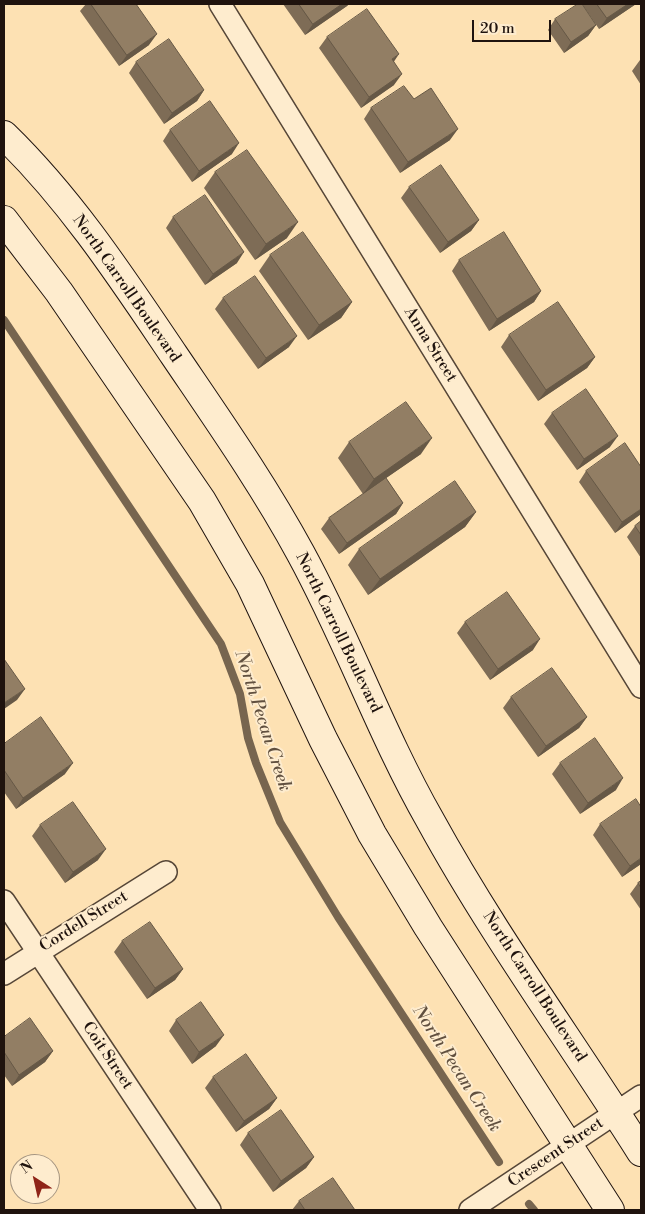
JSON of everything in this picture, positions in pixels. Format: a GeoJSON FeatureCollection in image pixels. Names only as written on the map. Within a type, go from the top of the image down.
{"type":"FeatureCollection","features":[{"type":"Feature","properties":{"kind":"main road","name":"North Carroll Boulevard"},"geometry":{"type":"LineString","coordinates":[[4,135],[57,193],[93,237],[250,468],[301,554],[403,770],[430,821],[483,910],[641,1152]]}},
{"type":"Feature","properties":{"kind":"main road"},"geometry":{"type":"LineString","coordinates":[[4,220],[60,292],[202,501],[250,584],[323,739],[372,834],[428,927],[610,1210]]}},
{"type":"Feature","properties":{"kind":"street","name":"Anna Street"},"geometry":{"type":"LineString","coordinates":[[220,4],[641,687]]}},
{"type":"Feature","properties":{"kind":"street","name":"Cordell Street"},"geometry":{"type":"LineString","coordinates":[[4,974],[37,951],[166,872]]}},
{"type":"Feature","properties":{"kind":"street","name":"Coit Street"},"geometry":{"type":"LineString","coordinates":[[4,901],[210,1210]]}},
{"type":"Feature","properties":{"kind":"street","name":"Crescent Street"},"geometry":{"type":"LineString","coordinates":[[470,1210],[641,1096]]}},
{"type":"Feature","properties":{"kind":"building"},"geometry":{"type":"Polygon","coordinates":[[[91,4],[136,4],[157,34],[127,55],[91,4]]]}},
{"type":"Feature","properties":{"kind":"building"},"geometry":{"type":"Polygon","coordinates":[[[299,4],[342,4],[313,24],[299,4]]]}},
{"type":"Feature","properties":{"kind":"building"},"geometry":{"type":"Polygon","coordinates":[[[578,4],[582,4],[596,25],[571,42],[555,19],[578,4]]]}},
{"type":"Feature","properties":{"kind":"building"},"geometry":{"type":"Polygon","coordinates":[[[597,4],[628,4],[607,18],[597,4]]]}},
{"type":"Feature","properties":{"kind":"building"},"geometry":{"type":"Polygon","coordinates":[[[367,9],[399,54],[392,59],[402,74],[369,97],[327,37],[367,9]]]}},
{"type":"Feature","properties":{"kind":"building"},"geometry":{"type":"Polygon","coordinates":[[[169,39],[204,90],[172,113],[136,62],[169,39]]]}},
{"type":"Feature","properties":{"kind":"building"},"geometry":{"type":"Polygon","coordinates":[[[404,86],[414,99],[431,88],[458,129],[408,162],[371,108],[404,86]]]}},
{"type":"Feature","properties":{"kind":"building"},"geometry":{"type":"Polygon","coordinates":[[[210,101],[239,143],[199,171],[170,130],[210,101]]]}},
{"type":"Feature","properties":{"kind":"building"},"geometry":{"type":"Polygon","coordinates":[[[247,150],[298,222],[266,244],[215,172],[247,150]]]}},
{"type":"Feature","properties":{"kind":"building"},"geometry":{"type":"Polygon","coordinates":[[[441,165],[479,220],[448,242],[409,187],[441,165]]]}},
{"type":"Feature","properties":{"kind":"building"},"geometry":{"type":"Polygon","coordinates":[[[205,195],[244,252],[213,274],[173,217],[205,195]]]}},
{"type":"Feature","properties":{"kind":"building"},"geometry":{"type":"Polygon","coordinates":[[[303,232],[352,302],[319,325],[270,255],[303,232]]]}},
{"type":"Feature","properties":{"kind":"building"},"geometry":{"type":"Polygon","coordinates":[[[504,232],[541,291],[497,319],[459,260],[504,232]]]}},
{"type":"Feature","properties":{"kind":"building"},"geometry":{"type":"Polygon","coordinates":[[[255,276],[297,336],[266,358],[223,298],[255,276]]]}},
{"type":"Feature","properties":{"kind":"building"},"geometry":{"type":"Polygon","coordinates":[[[558,302],[595,357],[546,390],[509,335],[558,302]]]}},
{"type":"Feature","properties":{"kind":"building"},"geometry":{"type":"Polygon","coordinates":[[[586,389],[618,436],[584,459],[552,413],[586,389]]]}},
{"type":"Feature","properties":{"kind":"building"},"geometry":{"type":"Polygon","coordinates":[[[406,402],[432,438],[374,479],[349,442],[406,402]]]}},
{"type":"Feature","properties":{"kind":"building"},"geometry":{"type":"Polygon","coordinates":[[[625,443],[641,467],[641,509],[622,522],[586,471],[625,443]]]}},
{"type":"Feature","properties":{"kind":"building"},"geometry":{"type":"Polygon","coordinates":[[[386,478],[403,503],[347,543],[329,518],[386,478]]]}},
{"type":"Feature","properties":{"kind":"building"},"geometry":{"type":"Polygon","coordinates":[[[455,481],[476,512],[380,579],[359,549],[455,481]]]}},
{"type":"Feature","properties":{"kind":"building"},"geometry":{"type":"Polygon","coordinates":[[[641,521],[641,535],[635,526],[641,521]]]}},
{"type":"Feature","properties":{"kind":"building"},"geometry":{"type":"Polygon","coordinates":[[[507,592],[540,639],[498,669],[465,622],[507,592]]]}},
{"type":"Feature","properties":{"kind":"building"},"geometry":{"type":"Polygon","coordinates":[[[4,659],[25,689],[4,703],[4,659]]]}},
{"type":"Feature","properties":{"kind":"building"},"geometry":{"type":"Polygon","coordinates":[[[552,668],[587,717],[546,746],[511,697],[552,668]]]}},
{"type":"Feature","properties":{"kind":"building"},"geometry":{"type":"Polygon","coordinates":[[[41,717],[73,763],[23,798],[4,770],[4,744],[41,717]]]}},
{"type":"Feature","properties":{"kind":"building"},"geometry":{"type":"Polygon","coordinates":[[[595,738],[623,778],[588,803],[560,763],[595,738]]]}},
{"type":"Feature","properties":{"kind":"building"},"geometry":{"type":"Polygon","coordinates":[[[636,799],[641,807],[641,858],[630,866],[600,824],[636,799]]]}},
{"type":"Feature","properties":{"kind":"building"},"geometry":{"type":"Polygon","coordinates":[[[73,802],[106,849],[73,872],[40,825],[73,802]]]}},
{"type":"Feature","properties":{"kind":"building"},"geometry":{"type":"Polygon","coordinates":[[[150,922],[183,969],[155,988],[122,941],[150,922]]]}},
{"type":"Feature","properties":{"kind":"building"},"geometry":{"type":"Polygon","coordinates":[[[201,1002],[224,1035],[199,1052],[176,1020],[201,1002]]]}},
{"type":"Feature","properties":{"kind":"building"},"geometry":{"type":"Polygon","coordinates":[[[30,1018],[53,1051],[19,1075],[4,1052],[4,1037],[30,1018]]]}},
{"type":"Feature","properties":{"kind":"building"},"geometry":{"type":"Polygon","coordinates":[[[246,1054],[277,1098],[244,1121],[213,1077],[246,1054]]]}},
{"type":"Feature","properties":{"kind":"building"},"geometry":{"type":"Polygon","coordinates":[[[281,1110],[314,1157],[281,1181],[248,1133],[281,1110]]]}},
{"type":"Feature","properties":{"kind":"building"},"geometry":{"type":"Polygon","coordinates":[[[333,1178],[355,1210],[305,1210],[299,1201],[333,1178]]]}},
{"type":"Feature","properties":{"kind":"waterway","name":"North Pecan Creek"},"geometry":{"type":"LineString","coordinates":[[4,320],[221,644],[240,694],[248,738],[256,763],[280,822],[338,917],[499,1162]]}},
{"type":"Feature","properties":{"kind":"waterway","name":"North Pecan Creek"},"geometry":{"type":"LineString","coordinates":[[529,1204],[534,1210]]}}]}
